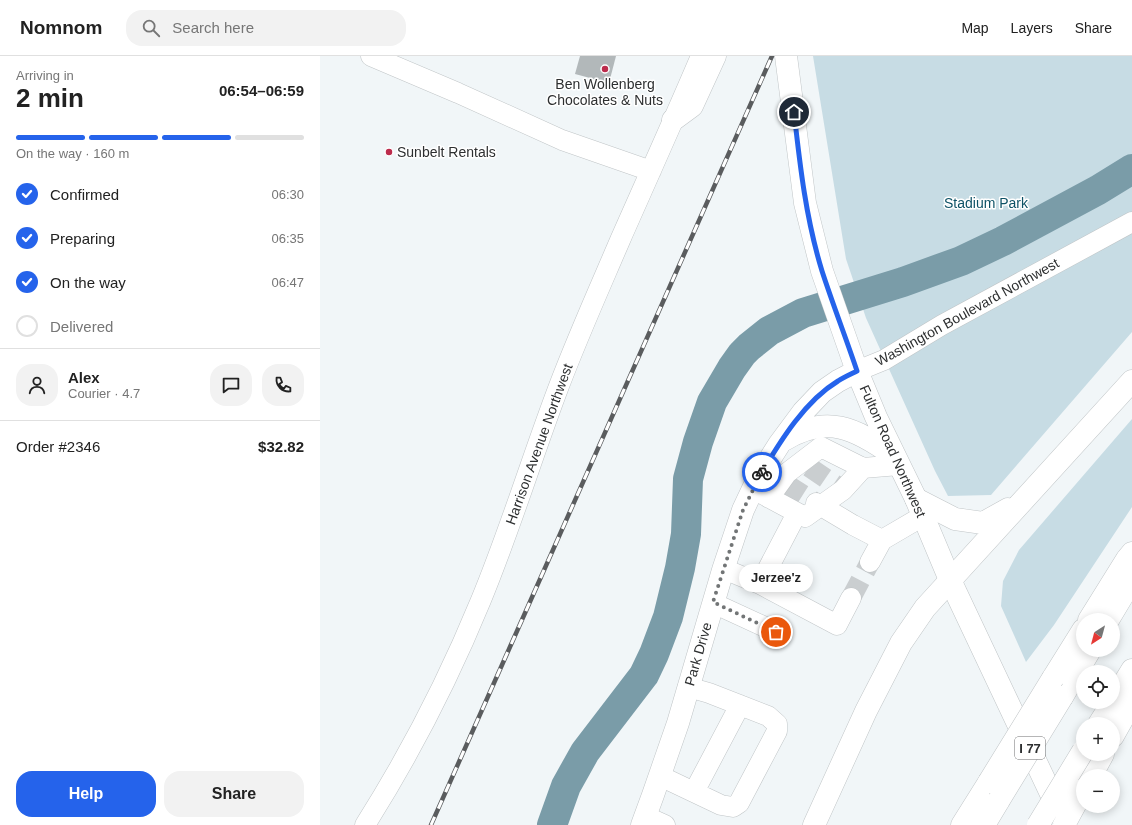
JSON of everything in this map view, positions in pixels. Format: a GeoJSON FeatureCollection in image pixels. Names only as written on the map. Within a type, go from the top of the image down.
{"type":"FeatureCollection","features":[{"type":"Feature","properties":{"kind":"main road","name":"Fulton Road Northwest"},"geometry":{"type":"LineString","coordinates":[[786,56],[805,203],[822,271],[854,362],[883,434],[919,508],[950,580],[1065,825]]}},
{"type":"Feature","properties":{"kind":"main road"},"geometry":{"type":"LineString","coordinates":[[673,120],[692,106],[702,57]]}},
{"type":"Feature","properties":{"kind":"main road","name":"Park Drive"},"geometry":{"type":"LineString","coordinates":[[644,820],[660,776],[713,602],[743,510],[761,493],[760,476],[780,443],[803,412],[822,392],[838,381],[854,362]]}},
{"type":"Feature","properties":{"kind":"main road"},"geometry":{"type":"LineString","coordinates":[[814,825],[866,711],[901,643],[925,608],[1132,381]]}},
{"type":"Feature","properties":{"kind":"main road","name":"Park Drive"},"geometry":{"type":"LineString","coordinates":[[780,443],[798,432],[812,427],[827,426],[844,428],[880,445],[896,460]]}},
{"type":"Feature","properties":{"kind":"main road"},"geometry":{"type":"LineString","coordinates":[[919,508],[955,519],[983,523],[1021,501]]}},
{"type":"Feature","properties":{"kind":"main road"},"geometry":{"type":"LineString","coordinates":[[1093,613],[1132,553]]}},
{"type":"Feature","properties":{"kind":"main road"},"geometry":{"type":"LineString","coordinates":[[1112,613],[1132,580]]}},
{"type":"Feature","properties":{"kind":"main road"},"geometry":{"type":"LineString","coordinates":[[1057,687],[1076,645]]}},
{"type":"Feature","properties":{"kind":"main road","name":"I 77"},"geometry":{"type":"LineString","coordinates":[[984,825],[994,791],[1057,687],[1084,657]]}},
{"type":"Feature","properties":{"kind":"main road"},"geometry":{"type":"LineString","coordinates":[[1120,690],[1132,670]]}},
{"type":"Feature","properties":{"kind":"main road"},"geometry":{"type":"LineString","coordinates":[[1120,723],[1132,702]]}},
{"type":"Feature","properties":{"kind":"main road"},"geometry":{"type":"LineString","coordinates":[[1038,825],[1093,761]]}},
{"type":"Feature","properties":{"kind":"main road"},"geometry":{"type":"LineString","coordinates":[[962,825],[994,791]]}},
{"type":"Feature","properties":{"kind":"main road"},"geometry":{"type":"LineString","coordinates":[[1065,825],[1076,804]]}},
{"type":"Feature","properties":{"kind":"street"},"geometry":{"type":"LineString","coordinates":[[371,56],[562,140],[651,171]]}},
{"type":"Feature","properties":{"kind":"street","name":"Harrison Avenue Northwest"},"geometry":{"type":"LineString","coordinates":[[365,825],[404,760],[434,704],[461,646],[481,600],[504,540],[559,385],[576,342],[673,120]]}},
{"type":"Feature","properties":{"kind":"street","name":"Washington Boulevard Northwest"},"geometry":{"type":"LineString","coordinates":[[854,362],[884,360],[942,325],[1132,222]]}},
{"type":"Feature","properties":{"kind":"street"},"geometry":{"type":"LineString","coordinates":[[761,493],[784,482],[787,473],[805,465],[821,447],[863,468]]}},
{"type":"Feature","properties":{"kind":"street"},"geometry":{"type":"LineString","coordinates":[[761,493],[804,517],[863,468],[896,460]]}},
{"type":"Feature","properties":{"kind":"street"},"geometry":{"type":"LineString","coordinates":[[818,504],[882,540]]}},
{"type":"Feature","properties":{"kind":"street"},"geometry":{"type":"LineString","coordinates":[[870,562],[882,540],[919,508]]}},
{"type":"Feature","properties":{"kind":"street"},"geometry":{"type":"LineString","coordinates":[[760,584],[797,513]]}},
{"type":"Feature","properties":{"kind":"street"},"geometry":{"type":"LineString","coordinates":[[724,569],[760,584],[837,624],[851,598]]}},
{"type":"Feature","properties":{"kind":"street"},"geometry":{"type":"LineString","coordinates":[[713,602],[776,632]]}},
{"type":"Feature","properties":{"kind":"street"},"geometry":{"type":"LineString","coordinates":[[660,776],[721,805],[734,807],[739,803],[777,731],[777,724],[768,716],[688,687]]}},
{"type":"Feature","properties":{"kind":"street"},"geometry":{"type":"LineString","coordinates":[[694,792],[740,705]]}},
{"type":"Feature","properties":{"kind":"street"},"geometry":{"type":"LineString","coordinates":[[644,820],[665,825]]}},
{"type":"Feature","properties":{"kind":"green space","name":"Stadium Park"},"geometry":{"type":"Polygon","coordinates":[[[813,56],[1132,56],[1132,332],[991,495],[948,496],[935,471],[866,318],[846,259],[813,56]]]}},
{"type":"Feature","properties":{"kind":"green space"},"geometry":{"type":"Polygon","coordinates":[[[1132,419],[1132,507],[1054,625],[1026,662],[1001,606],[1003,581],[1019,550],[1132,419]]]}},
{"type":"Feature","properties":{"kind":"building"},"geometry":{"type":"Polygon","coordinates":[[[580,56],[616,56],[609,83],[575,74],[580,56]]]}},
{"type":"Feature","properties":{"kind":"waterway"},"geometry":{"type":"LineString","coordinates":[[552,825],[566,786],[585,752],[644,675],[654,654],[668,617],[680,568],[686,534],[688,479],[698,442],[712,402],[742,354],[769,331],[803,313],[903,282],[961,261],[1003,241],[1098,190],[1132,169]]}},
{"type":"Feature","properties":{"kind":"tunnel"},"geometry":{"type":"LineString","coordinates":[[809,467],[837,486]]}},
{"type":"Feature","properties":{"kind":"tunnel"},"geometry":{"type":"LineString","coordinates":[[786,484],[816,503]]}},
{"type":"Feature","properties":{"kind":"tunnel"},"geometry":{"type":"LineString","coordinates":[[851,598],[870,562]]}},
{"type":"Feature","properties":{"kind":"railway"},"geometry":{"type":"LineString","coordinates":[[431,825],[772,56]]}},
{"type":"Feature","properties":{"kind":"way so far"},"geometry":{"type":"LineString","coordinates":[[762,472],[743,510],[713,602],[776,632]]}},
{"type":"Feature","properties":{"kind":"place","name":"Ben Wollenberg Chocolates & Nuts"},"geometry":{"type":"Point","coordinates":[605,69]}},
{"type":"Feature","properties":{"kind":"place","name":"Sunbelt Rentals"},"geometry":{"type":"Point","coordinates":[389,152]}},
{"type":"Feature","properties":{"kind":"place","name":"Jerzee'z"},"geometry":{"type":"Point","coordinates":[776,632]}},
{"type":"Feature","properties":{"kind":"route"},"geometry":{"type":"LineString","coordinates":[[762,472],[780,443],[803,412],[822,392],[838,381],[857,371],[822,271],[813,237],[805,203],[794,112]]}}]}
